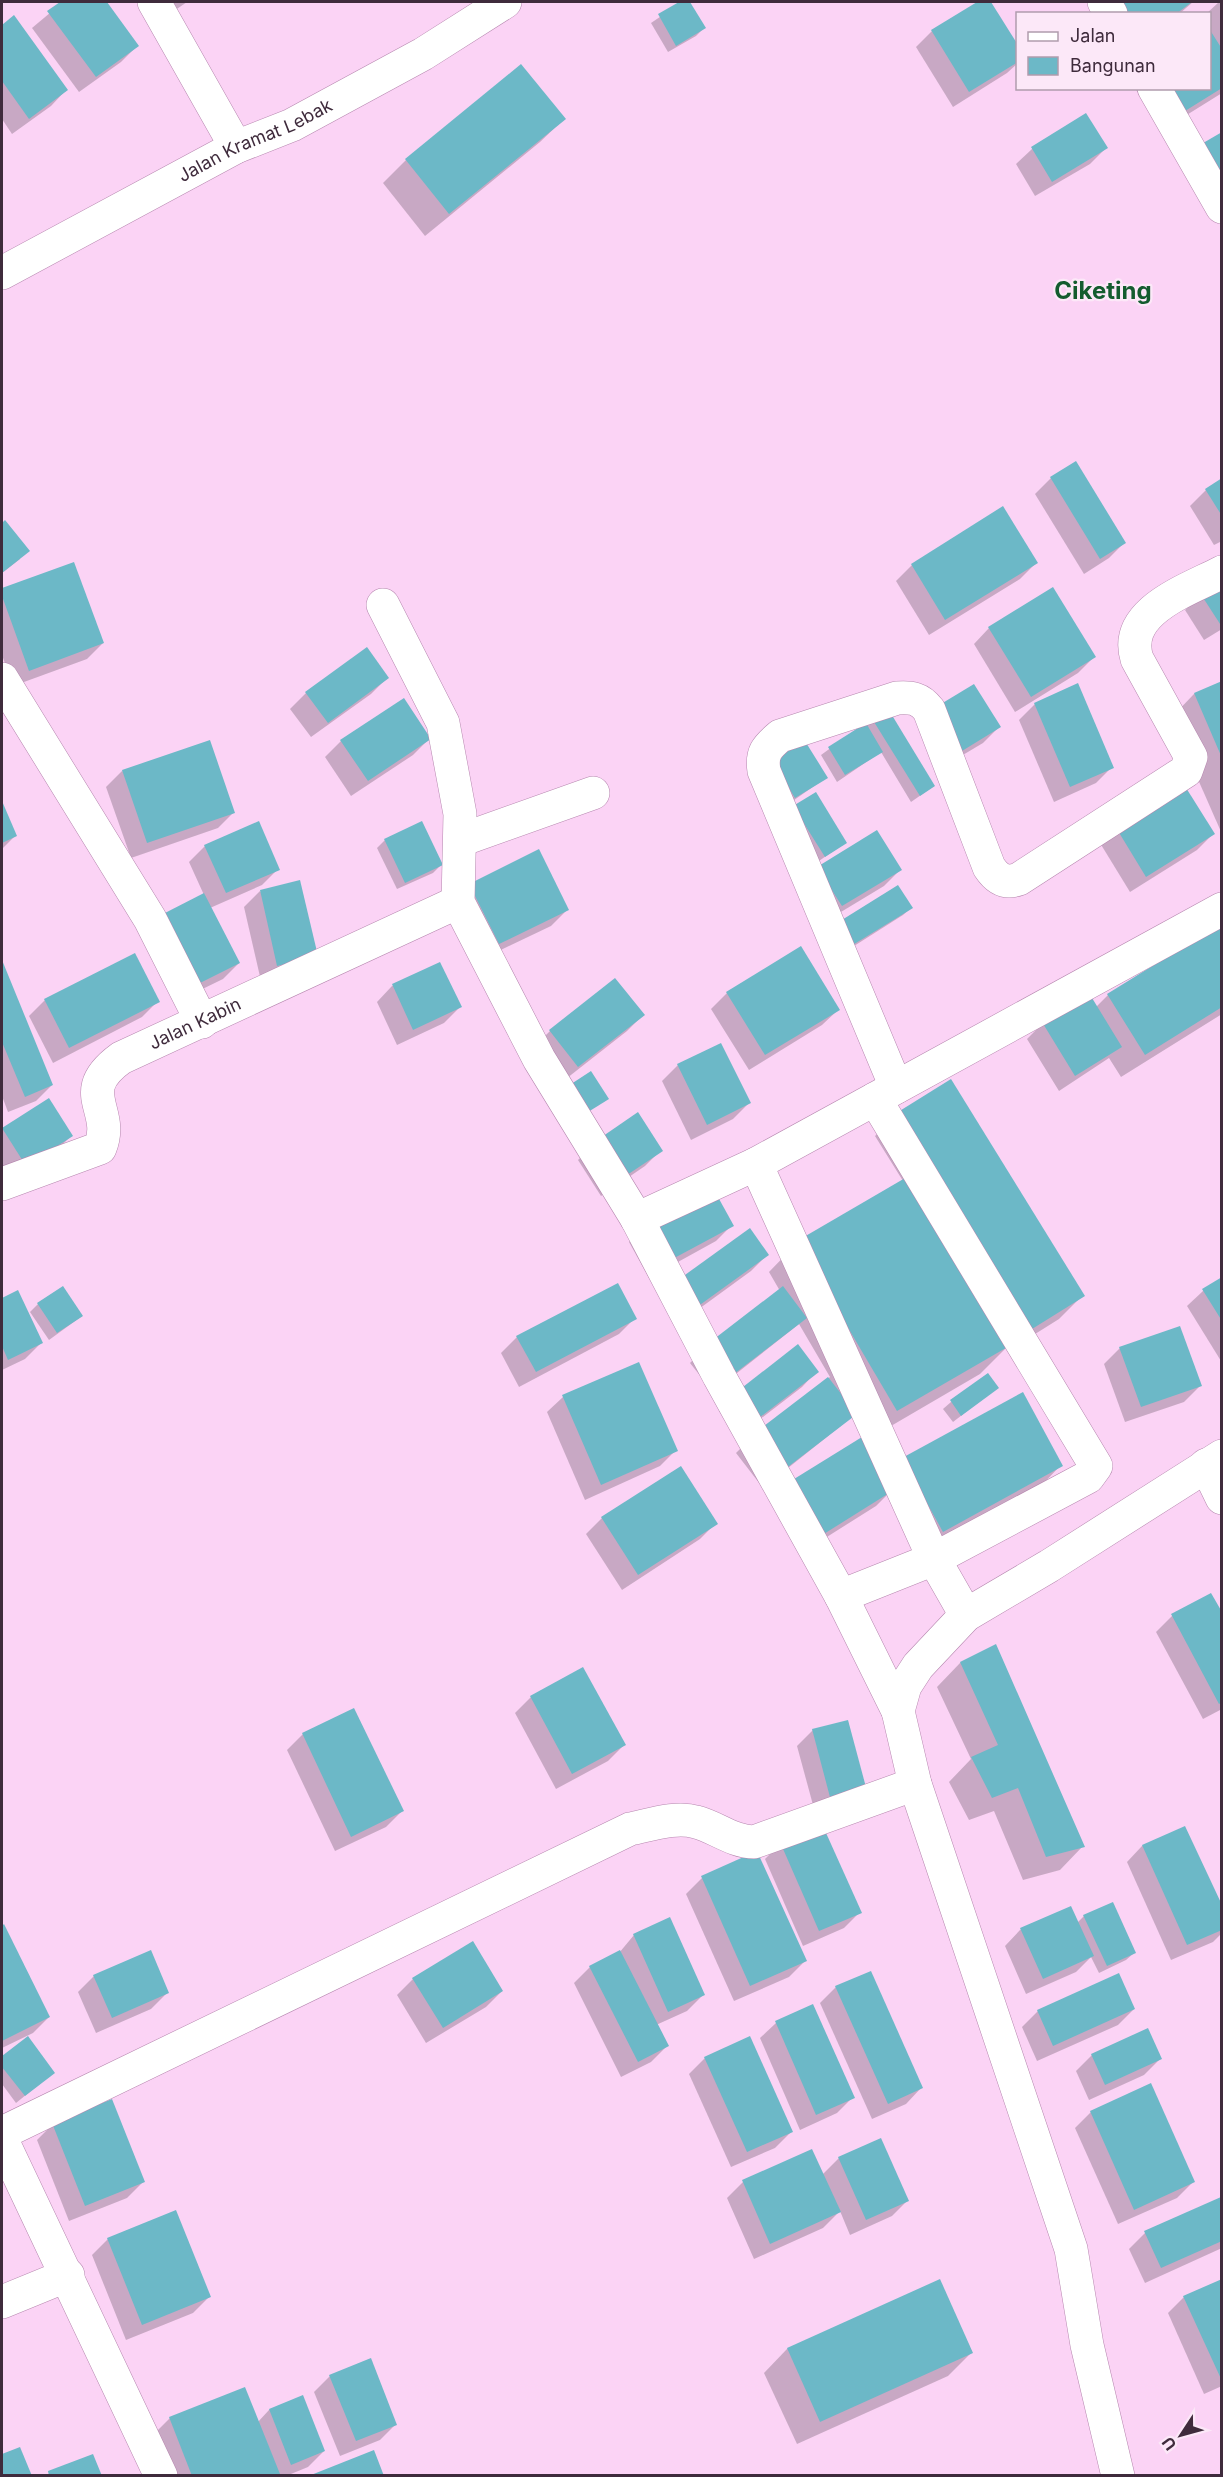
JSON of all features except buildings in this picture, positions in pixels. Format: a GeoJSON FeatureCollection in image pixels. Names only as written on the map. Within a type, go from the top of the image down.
{"type":"FeatureCollection","features":[{"type":"Feature","properties":{"kind":"street"},"geometry":{"type":"LineString","coordinates":[[154,2],[236,147]]}},
{"type":"Feature","properties":{"kind":"street","name":"Jalan Kramat Lebak"},"geometry":{"type":"LineString","coordinates":[[2,273],[236,147],[302,120],[423,54],[505,2]]}},
{"type":"Feature","properties":{"kind":"street"},"geometry":{"type":"LineString","coordinates":[[1155,90],[1221,207]]}},
{"type":"Feature","properties":{"kind":"street"},"geometry":{"type":"LineString","coordinates":[[841,1596],[934,1559],[1088,1477],[1096,1466],[1093,1457],[886,1093],[764,771],[763,756],[767,747],[780,736],[897,698],[911,697],[920,701],[929,710],[989,867],[995,876],[1002,880],[1011,882],[1019,879],[1186,771],[1191,757],[1137,659],[1134,649],[1135,639],[1142,619],[1159,606],[1221,572]]}},
{"type":"Feature","properties":{"kind":"street"},"geometry":{"type":"LineString","coordinates":[[382,605],[443,723],[460,814],[458,902],[539,1059],[637,1219],[718,1376],[841,1596],[898,1711],[915,1784],[1071,2249],[1087,2345],[1118,2475]]}},
{"type":"Feature","properties":{"kind":"street"},"geometry":{"type":"LineString","coordinates":[[2,680],[150,919],[202,1022]]}},
{"type":"Feature","properties":{"kind":"street"},"geometry":{"type":"LineString","coordinates":[[461,840],[593,793]]}},
{"type":"Feature","properties":{"kind":"street","name":"Jalan Kabin"},"geometry":{"type":"LineString","coordinates":[[2,1184],[100,1148],[104,1139],[96,1086],[105,1070],[121,1058],[458,902]]}},
{"type":"Feature","properties":{"kind":"street"},"geometry":{"type":"LineString","coordinates":[[637,1219],[756,1164],[1221,909]]}},
{"type":"Feature","properties":{"kind":"street"},"geometry":{"type":"LineString","coordinates":[[756,1164],[934,1559],[966,1616]]}},
{"type":"Feature","properties":{"kind":"street"},"geometry":{"type":"LineString","coordinates":[[898,1711],[905,1686],[918,1666],[966,1616],[1050,1566],[1214,1461],[1221,1498]]}},
{"type":"Feature","properties":{"kind":"street"},"geometry":{"type":"LineString","coordinates":[[2,2133],[630,1828],[684,1819],[698,1822],[742,1842],[754,1842],[915,1784]]}},
{"type":"Feature","properties":{"kind":"street"},"geometry":{"type":"LineString","coordinates":[[2,2140],[161,2475]]}},
{"type":"Feature","properties":{"kind":"street"},"geometry":{"type":"LineString","coordinates":[[2,2302],[68,2275]]}},
{"type":"Feature","properties":{"kind":"district","name":"Ciketing"},"geometry":{"type":"Point","coordinates":[1103,291]}}]}
